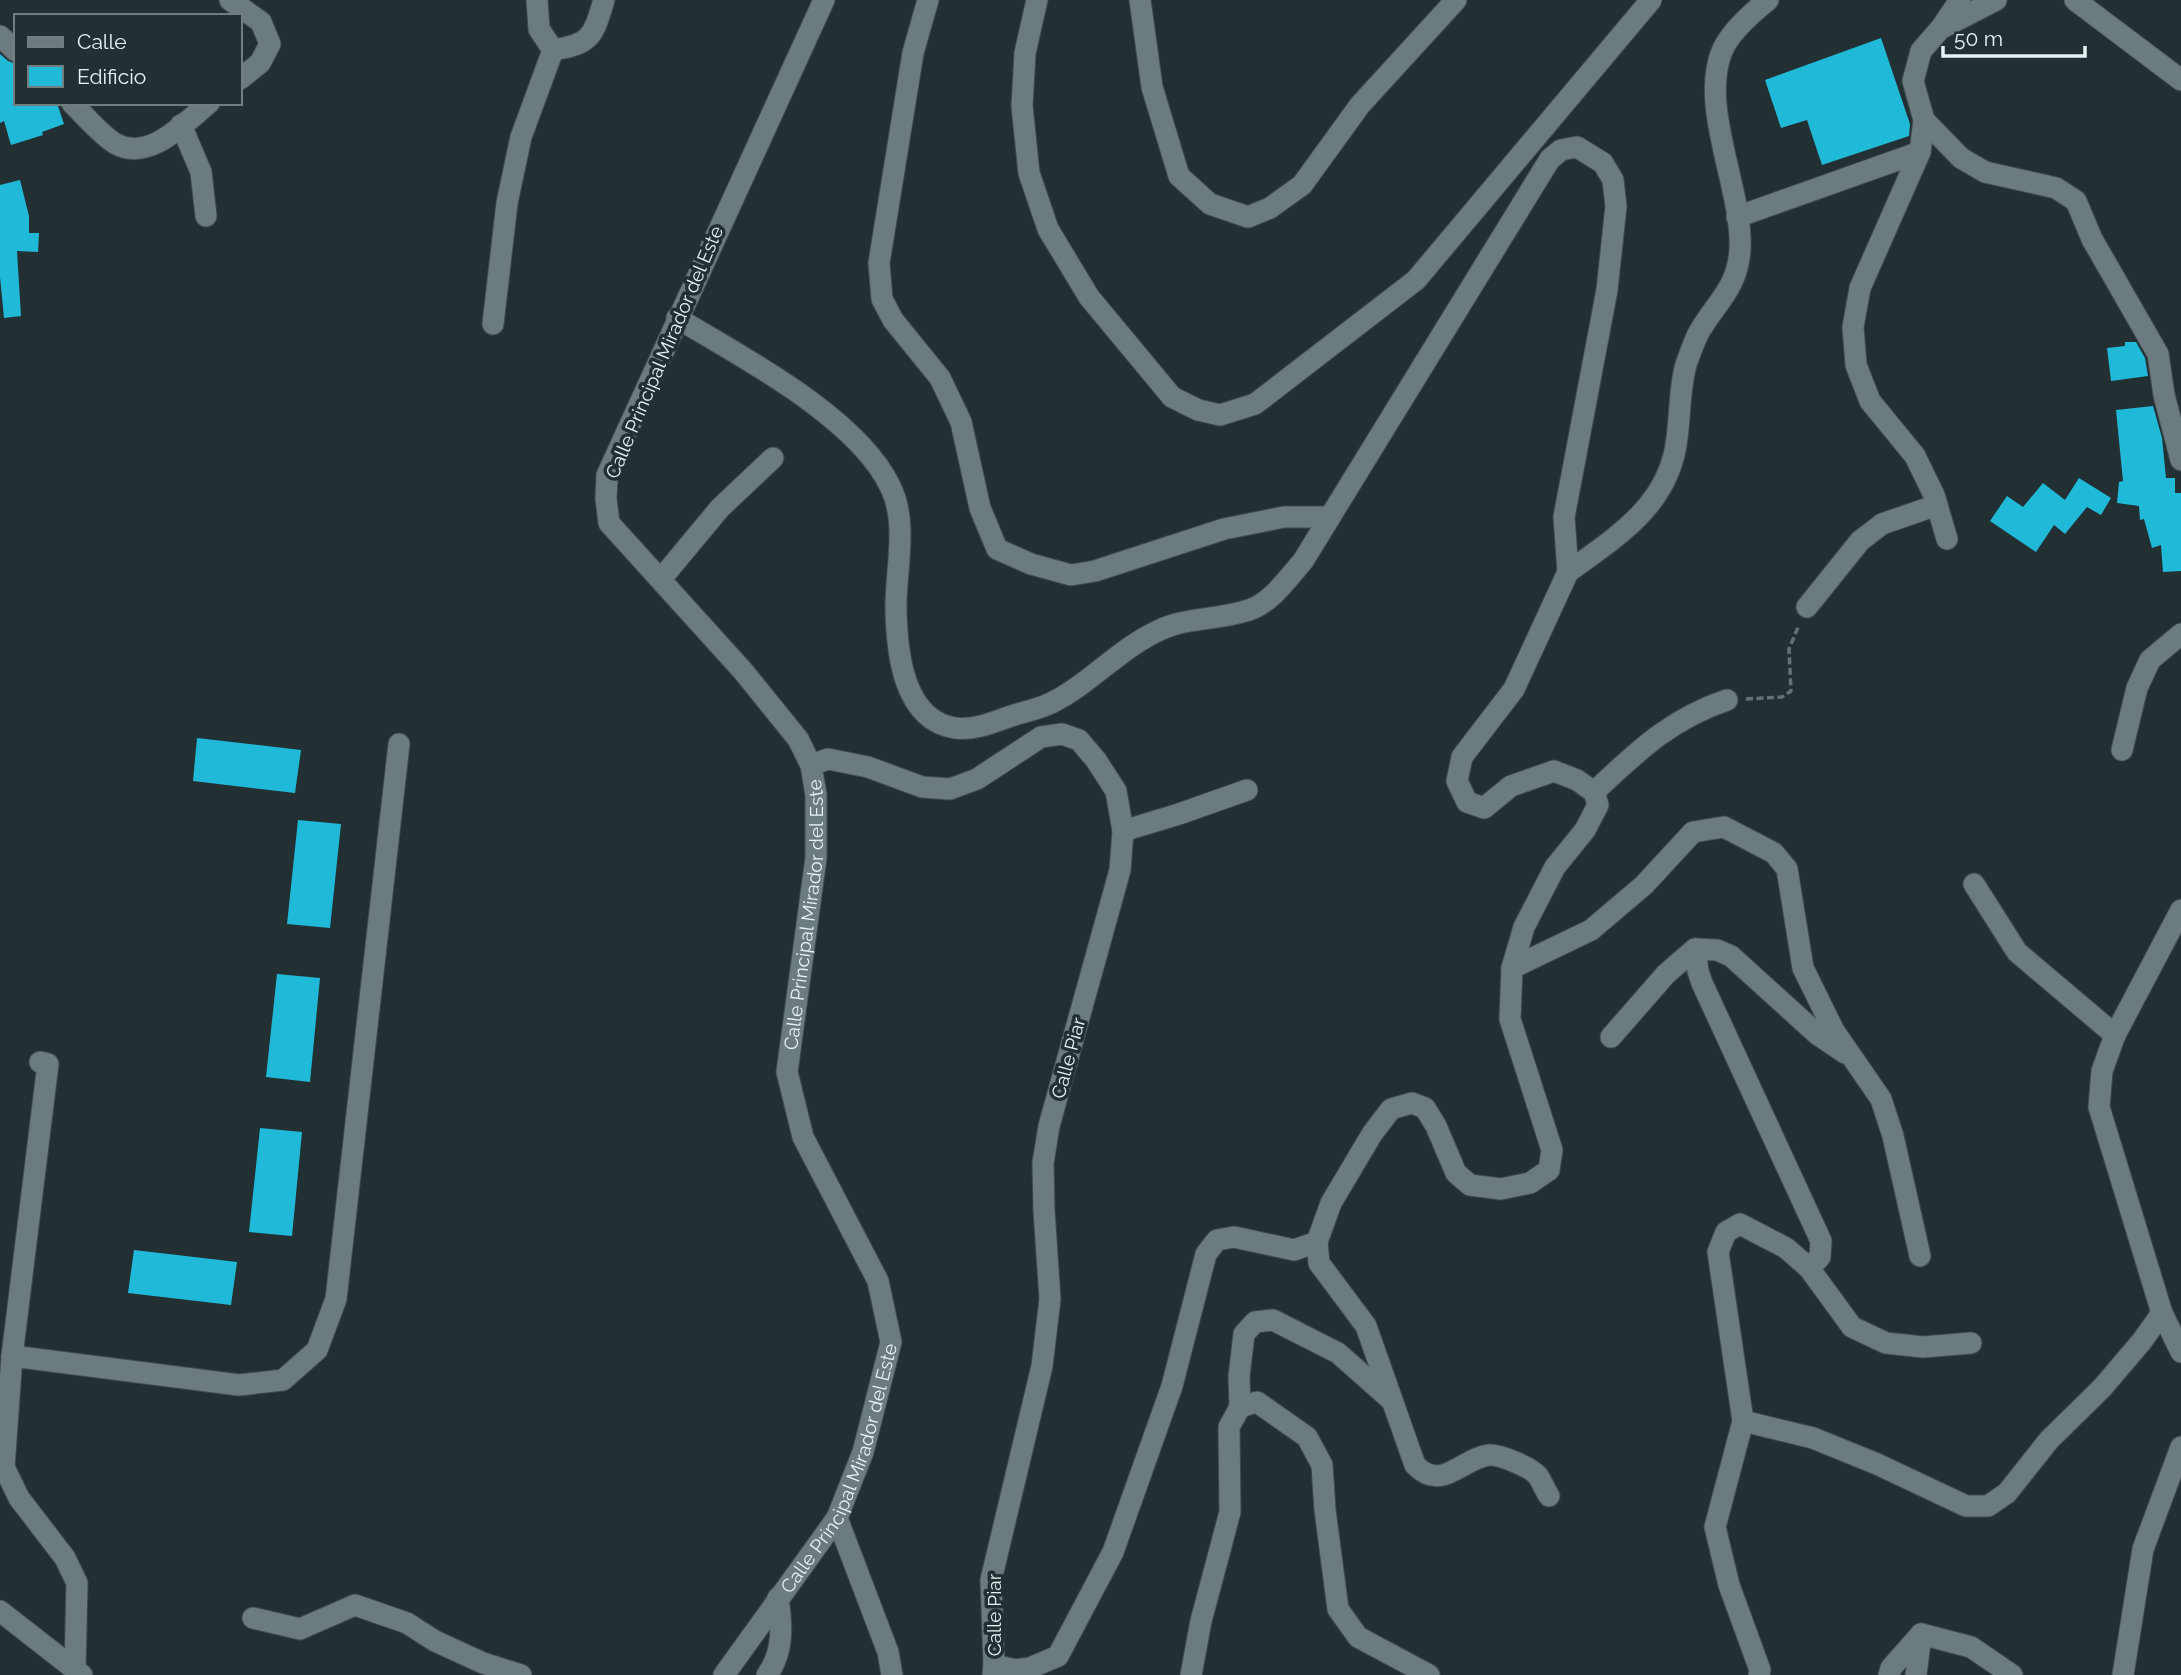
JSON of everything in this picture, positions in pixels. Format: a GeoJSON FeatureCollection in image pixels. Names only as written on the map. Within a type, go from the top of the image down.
{"type":"FeatureCollection","features":[{"type":"Feature","properties":{"kind":"street"},"geometry":{"type":"LineString","coordinates":[[230,0],[261,22],[270,44],[260,64],[242,78]]}},
{"type":"Feature","properties":{"kind":"street"},"geometry":{"type":"LineString","coordinates":[[537,0],[539,29],[553,50]]}},
{"type":"Feature","properties":{"kind":"street"},"geometry":{"type":"LineString","coordinates":[[553,50],[578,46],[595,29],[604,0]]}},
{"type":"Feature","properties":{"kind":"street","name":"Calle Principal Mirador del Este"},"geometry":{"type":"LineString","coordinates":[[724,1675],[837,1518],[863,1452],[891,1342],[878,1281],[803,1137],[787,1072],[817,858],[817,795],[811,765],[798,740],[743,671],[609,523],[607,475],[824,0]]}},
{"type":"Feature","properties":{"kind":"street"},"geometry":{"type":"LineString","coordinates":[[928,0],[913,53],[879,263],[882,299],[893,320],[940,378],[961,422],[980,508],[997,549],[1031,564],[1070,575],[1095,571],[1224,529],[1284,517],[1330,517]]}},
{"type":"Feature","properties":{"kind":"street"},"geometry":{"type":"LineString","coordinates":[[1037,0],[1025,53],[1021,106],[1029,173],[1048,229],[1089,297],[1172,397],[1198,410],[1220,415],[1255,404],[1416,280],[1651,0]]}},
{"type":"Feature","properties":{"kind":"street"},"geometry":{"type":"LineString","coordinates":[[1139,0],[1152,88],[1179,176],[1210,204],[1248,217],[1270,208],[1303,185],[1360,105],[1456,0]]}},
{"type":"Feature","properties":{"kind":"street"},"geometry":{"type":"LineString","coordinates":[[1568,572],[1623,532],[1657,497],[1675,460],[1686,363],[1699,333],[1731,286],[1740,250],[1737,217],[1714,94],[1722,50],[1749,15],[1768,0]]}},
{"type":"Feature","properties":{"kind":"street"},"geometry":{"type":"LineString","coordinates":[[1947,539],[1937,505],[1915,456],[1870,401],[1856,365],[1853,327],[1860,288],[1920,152],[1924,120],[1913,81],[1921,51],[1960,0]]}},
{"type":"Feature","properties":{"kind":"street"},"geometry":{"type":"LineString","coordinates":[[1941,28],[1996,0]]}},
{"type":"Feature","properties":{"kind":"street"},"geometry":{"type":"LineString","coordinates":[[2075,0],[2181,80]]}},
{"type":"Feature","properties":{"kind":"street"},"geometry":{"type":"LineString","coordinates":[[0,36],[14,49]]}},
{"type":"Feature","properties":{"kind":"street"},"geometry":{"type":"LineString","coordinates":[[493,324],[507,203],[521,137],[553,50]]}},
{"type":"Feature","properties":{"kind":"street"},"geometry":{"type":"LineString","coordinates":[[74,105],[114,143],[133,150],[155,146],[206,105]]}},
{"type":"Feature","properties":{"kind":"street"},"geometry":{"type":"LineString","coordinates":[[1924,120],[1961,158],[1985,172],[2056,188],[2076,201],[2092,239],[2158,354],[2164,396],[2181,460]]}},
{"type":"Feature","properties":{"kind":"street"},"geometry":{"type":"LineString","coordinates":[[181,125],[201,172],[206,216]]}},
{"type":"Feature","properties":{"kind":"street"},"geometry":{"type":"LineString","coordinates":[[677,318],[774,377],[843,426],[878,464],[892,489],[899,520],[896,611],[900,660],[911,694],[929,718],[955,728],[984,726],[1051,703],[1085,682],[1130,647],[1173,625],[1251,610],[1275,593],[1303,561],[1550,159],[1562,150],[1577,147],[1603,163],[1613,180],[1616,206],[1607,290],[1564,517],[1568,572],[1514,689],[1462,757],[1457,781],[1466,802],[1484,808],[1511,786],[1553,771],[1577,780],[1594,792],[1598,805],[1585,830],[1555,867],[1524,927],[1512,968],[1510,1019],[1552,1150],[1549,1170],[1530,1183],[1501,1189],[1470,1185],[1456,1173],[1436,1126],[1425,1108],[1412,1103],[1391,1109],[1331,1203],[1317,1242],[1319,1263],[1366,1325],[1415,1465],[1423,1474],[1443,1476],[1489,1455],[1506,1458],[1537,1474],[1549,1496]]}},
{"type":"Feature","properties":{"kind":"street"},"geometry":{"type":"LineString","coordinates":[[1737,217],[1920,152]]}},
{"type":"Feature","properties":{"kind":"street"},"geometry":{"type":"LineString","coordinates":[[661,579],[720,508],[773,458]]}},
{"type":"Feature","properties":{"kind":"street"},"geometry":{"type":"LineString","coordinates":[[1807,607],[1860,541],[1882,524],[1937,505]]}},
{"type":"Feature","properties":{"kind":"street"},"geometry":{"type":"LineString","coordinates":[[2122,750],[2137,688],[2150,660],[2181,634]]}},
{"type":"Feature","properties":{"kind":"street"},"geometry":{"type":"LineString","coordinates":[[1594,792],[1650,740],[1698,710],[1727,700]]}},
{"type":"Feature","properties":{"kind":"street","name":"Calle Piar"},"geometry":{"type":"LineString","coordinates":[[811,765],[828,760],[868,767],[922,786],[950,789],[977,779],[1041,737],[1062,734],[1079,740],[1116,791],[1124,831],[1120,870],[1049,1126],[1044,1163],[1044,1210],[1050,1299],[1042,1367],[991,1580],[994,1670]]}},
{"type":"Feature","properties":{"kind":"street"},"geometry":{"type":"LineString","coordinates":[[12,1356],[239,1385],[283,1380],[317,1350],[336,1299],[399,744]]}},
{"type":"Feature","properties":{"kind":"street"},"geometry":{"type":"LineString","coordinates":[[1124,831],[1247,790]]}},
{"type":"Feature","properties":{"kind":"street"},"geometry":{"type":"LineString","coordinates":[[1512,968],[1591,930],[1644,885],[1692,832],[1724,827],[1774,853],[1787,869],[1803,968],[1834,1031],[1881,1099],[1893,1136],[1920,1256]]}},
{"type":"Feature","properties":{"kind":"street"},"geometry":{"type":"LineString","coordinates":[[1974,884],[2017,952],[2115,1035]]}},
{"type":"Feature","properties":{"kind":"street"},"geometry":{"type":"LineString","coordinates":[[2181,910],[2115,1035],[2102,1071],[2099,1107],[2162,1313],[2181,1352]]}},
{"type":"Feature","properties":{"kind":"street"},"geometry":{"type":"LineString","coordinates":[[1611,1037],[1665,974],[1695,949],[1717,950],[1731,956],[1817,1034],[1852,1058]]}},
{"type":"Feature","properties":{"kind":"street"},"geometry":{"type":"LineString","coordinates":[[1695,949],[1702,984],[1821,1241],[1821,1257],[1809,1268]]}},
{"type":"Feature","properties":{"kind":"street"},"geometry":{"type":"LineString","coordinates":[[40,1062],[48,1065],[12,1356],[2,1466],[19,1498],[65,1558],[77,1583],[79,1673]]}},
{"type":"Feature","properties":{"kind":"street"},"geometry":{"type":"LineString","coordinates":[[1759,1675],[1760,1671],[1729,1585],[1715,1527],[1743,1421],[1718,1252],[1727,1232],[1741,1224],[1786,1248],[1809,1268],[1852,1327],[1886,1343],[1923,1347],[1971,1343]]}},
{"type":"Feature","properties":{"kind":"street"},"geometry":{"type":"LineString","coordinates":[[994,1670],[1030,1668],[1058,1656],[1113,1552],[1172,1386],[1206,1254],[1217,1240],[1234,1237],[1294,1250],[1317,1242]]}},
{"type":"Feature","properties":{"kind":"street"},"geometry":{"type":"LineString","coordinates":[[1743,1421],[1813,1438],[1877,1464],[1966,1506],[1988,1506],[2007,1493],[2049,1440],[2102,1388],[2162,1313]]}},
{"type":"Feature","properties":{"kind":"street"},"geometry":{"type":"LineString","coordinates":[[1191,1675],[1201,1621],[1230,1512],[1229,1427],[1240,1407],[1239,1376],[1244,1334],[1255,1322],[1273,1320],[1338,1353],[1392,1401]]}},
{"type":"Feature","properties":{"kind":"street"},"geometry":{"type":"LineString","coordinates":[[1240,1407],[1257,1402],[1307,1437],[1322,1465],[1338,1608],[1358,1637],[1429,1675]]}},
{"type":"Feature","properties":{"kind":"street"},"geometry":{"type":"LineString","coordinates":[[2123,1675],[2143,1549],[2181,1447]]}},
{"type":"Feature","properties":{"kind":"street"},"geometry":{"type":"LineString","coordinates":[[837,1518],[888,1652],[892,1675]]}},
{"type":"Feature","properties":{"kind":"street"},"geometry":{"type":"LineString","coordinates":[[767,1675],[774,1665],[782,1628],[778,1598]]}},
{"type":"Feature","properties":{"kind":"street"},"geometry":{"type":"LineString","coordinates":[[253,1618],[300,1629],[355,1605],[407,1623],[435,1641],[483,1663],[521,1675]]}},
{"type":"Feature","properties":{"kind":"street"},"geometry":{"type":"LineString","coordinates":[[0,1611],[79,1673]]}},
{"type":"Feature","properties":{"kind":"street"},"geometry":{"type":"LineString","coordinates":[[1889,1675],[1891,1668],[1921,1634]]}},
{"type":"Feature","properties":{"kind":"street"},"geometry":{"type":"LineString","coordinates":[[1916,1675],[1921,1634]]}},
{"type":"Feature","properties":{"kind":"street"},"geometry":{"type":"LineString","coordinates":[[1921,1634],[1971,1647],[2012,1675]]}},
{"type":"Feature","properties":{"kind":"path"},"geometry":{"type":"LineString","coordinates":[[1727,700],[1782,697],[1791,691],[1789,649],[1807,607]]}},
{"type":"Feature","properties":{"kind":"building"},"geometry":{"type":"Polygon","coordinates":[[[1881,38],[1910,124],[1909,136],[1822,165],[1807,120],[1781,128],[1765,80],[1881,38]]]}},
{"type":"Feature","properties":{"kind":"building"},"geometry":{"type":"Polygon","coordinates":[[[0,54],[14,63],[14,105],[58,105],[64,124],[42,132],[43,135],[11,145],[4,121],[0,123],[0,54]]]}},
{"type":"Feature","properties":{"kind":"building"},"geometry":{"type":"Polygon","coordinates":[[[20,180],[29,216],[29,233],[39,233],[38,252],[17,251],[21,316],[4,318],[0,277],[0,185],[20,180]]]}},
{"type":"Feature","properties":{"kind":"building"},"geometry":{"type":"Polygon","coordinates":[[[2125,342],[2136,342],[2145,358],[2148,376],[2111,381],[2107,348],[2125,346],[2125,342]]]}},
{"type":"Feature","properties":{"kind":"building"},"geometry":{"type":"Polygon","coordinates":[[[2153,406],[2162,438],[2166,478],[2175,478],[2175,493],[2181,493],[2181,571],[2163,572],[2161,545],[2152,548],[2144,519],[2140,520],[2139,506],[2117,503],[2119,482],[2123,481],[2116,410],[2153,406]]]}},
{"type":"Feature","properties":{"kind":"building"},"geometry":{"type":"Polygon","coordinates":[[[2079,478],[2111,498],[2101,515],[2087,507],[2065,534],[2054,525],[2036,552],[1990,521],[2007,496],[2023,507],[2043,483],[2065,500],[2079,478]]]}},
{"type":"Feature","properties":{"kind":"building"},"geometry":{"type":"Polygon","coordinates":[[[197,738],[301,750],[295,793],[193,781],[197,738]]]}},
{"type":"Feature","properties":{"kind":"building"},"geometry":{"type":"Polygon","coordinates":[[[298,820],[341,824],[330,928],[287,924],[298,820]]]}},
{"type":"Feature","properties":{"kind":"building"},"geometry":{"type":"Polygon","coordinates":[[[277,974],[320,978],[310,1082],[266,1077],[277,974]]]}},
{"type":"Feature","properties":{"kind":"building"},"geometry":{"type":"Polygon","coordinates":[[[260,1128],[302,1132],[292,1236],[249,1232],[260,1128]]]}},
{"type":"Feature","properties":{"kind":"building"},"geometry":{"type":"Polygon","coordinates":[[[134,1250],[237,1262],[231,1305],[128,1293],[134,1250]]]}}]}
